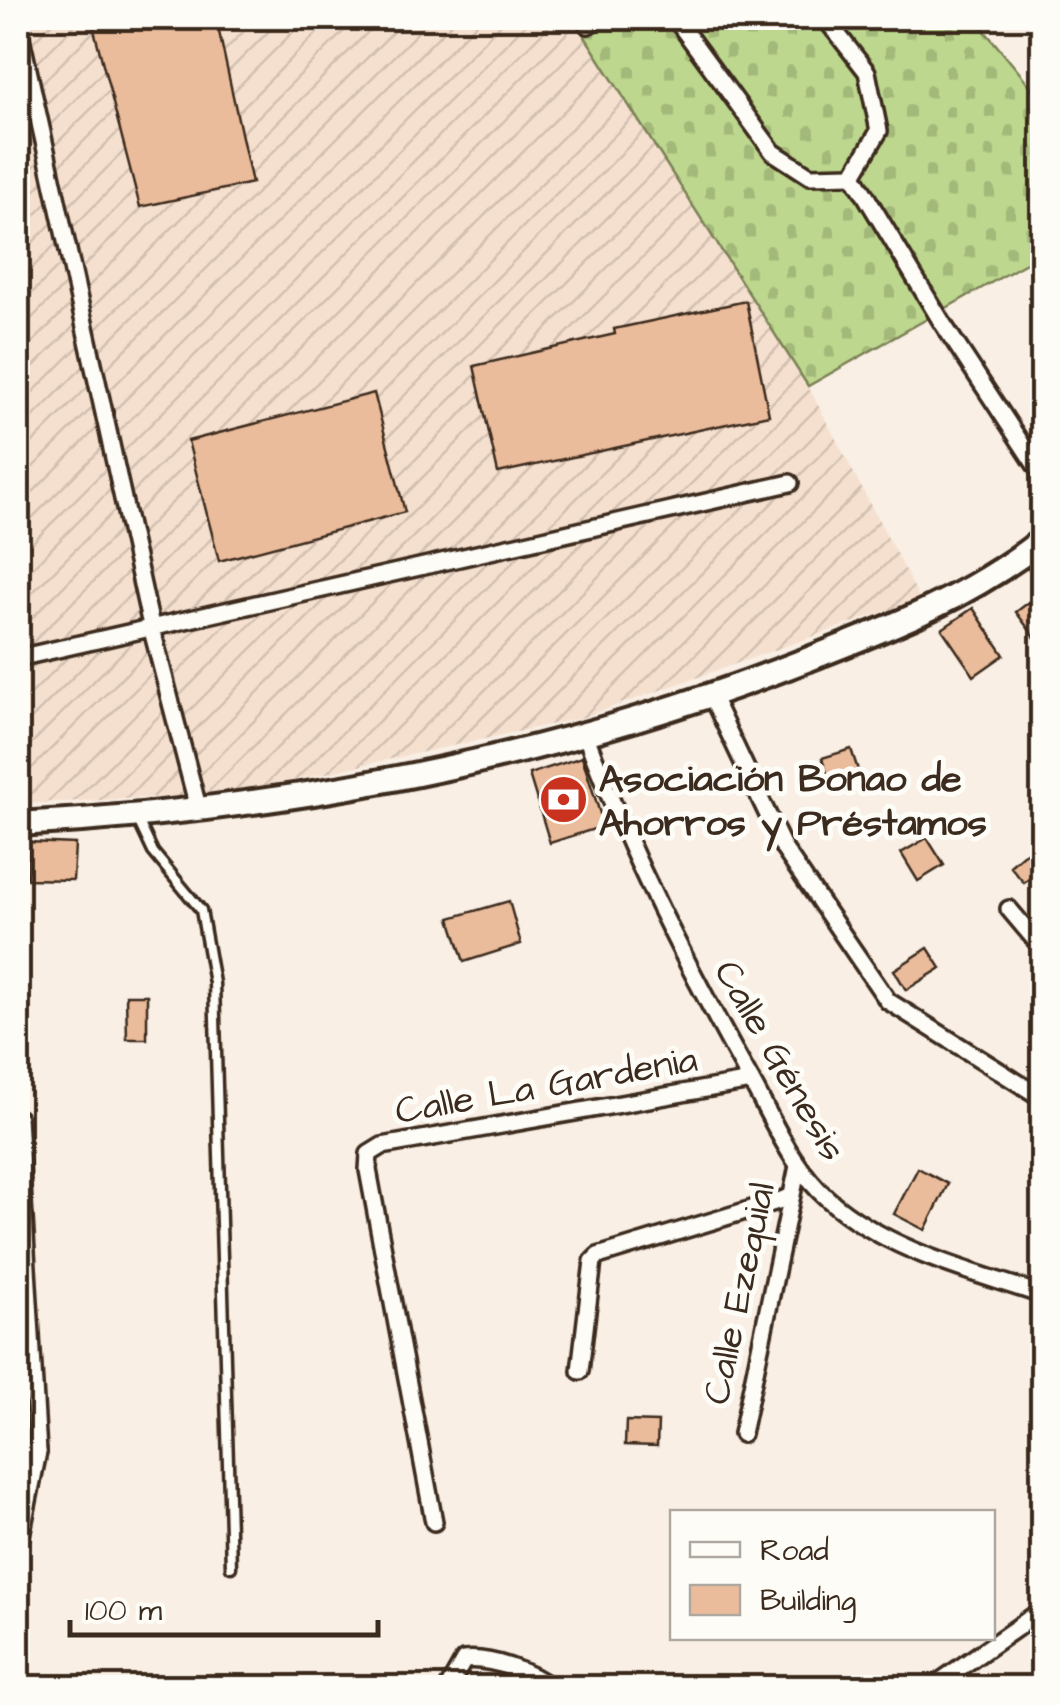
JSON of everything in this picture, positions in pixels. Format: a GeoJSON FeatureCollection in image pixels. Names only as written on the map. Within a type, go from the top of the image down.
{"type":"FeatureCollection","features":[{"type":"Feature","properties":{"kind":"main road"},"geometry":{"type":"LineString","coordinates":[[18,824],[137,818],[360,788],[586,736],[712,697],[914,618],[994,578],[1042,540]]}},
{"type":"Feature","properties":{"kind":"street"},"geometry":{"type":"LineString","coordinates":[[674,18],[774,152],[810,176],[853,175]]}},
{"type":"Feature","properties":{"kind":"street"},"geometry":{"type":"LineString","coordinates":[[825,18],[867,72],[879,131],[853,175]]}},
{"type":"Feature","properties":{"kind":"street"},"geometry":{"type":"LineString","coordinates":[[18,24],[152,630],[199,810]]}},
{"type":"Feature","properties":{"kind":"street"},"geometry":{"type":"LineString","coordinates":[[853,175],[943,324],[1042,475]]}},
{"type":"Feature","properties":{"kind":"street"},"geometry":{"type":"LineString","coordinates":[[18,658],[790,483]]}},
{"type":"Feature","properties":{"kind":"street"},"geometry":{"type":"LineString","coordinates":[[712,697],[784,849],[888,1001],[1042,1098]]}},
{"type":"Feature","properties":{"kind":"street","name":"Calle Génesis"},"geometry":{"type":"LineString","coordinates":[[586,736],[611,804],[691,973],[798,1166],[826,1198],[856,1221],[933,1258],[1042,1295]]}},
{"type":"Feature","properties":{"kind":"street"},"geometry":{"type":"LineString","coordinates":[[1009,909],[1042,948]]}},
{"type":"Feature","properties":{"kind":"street","name":"Calle La Gardenia"},"geometry":{"type":"LineString","coordinates":[[434,1522],[371,1190],[368,1154],[382,1146],[751,1081]]}},
{"type":"Feature","properties":{"kind":"street"},"geometry":{"type":"LineString","coordinates":[[18,1118],[38,1452],[18,1550]]}},
{"type":"Feature","properties":{"kind":"street","name":"Calle Ezequial"},"geometry":{"type":"LineString","coordinates":[[742,1434],[798,1166]]}},
{"type":"Feature","properties":{"kind":"street"},"geometry":{"type":"LineString","coordinates":[[580,1370],[593,1261],[598,1256],[791,1197]]}},
{"type":"Feature","properties":{"kind":"street"},"geometry":{"type":"LineString","coordinates":[[18,1454],[38,1452]]}},
{"type":"Feature","properties":{"kind":"street"},"geometry":{"type":"LineString","coordinates":[[931,1688],[1042,1610]]}},
{"type":"Feature","properties":{"kind":"street"},"geometry":{"type":"LineString","coordinates":[[448,1688],[464,1660],[478,1658],[541,1679],[551,1688]]}},
{"type":"Feature","properties":{"kind":"lane"},"geometry":{"type":"LineString","coordinates":[[137,818],[152,852],[201,910],[214,983],[231,1567]]}},
{"type":"Feature","properties":{"kind":"shaded area"},"geometry":{"type":"Polygon","coordinates":[[[18,18],[573,18],[808,386],[920,599],[581,718],[229,794],[18,804],[18,18]]]}},
{"type":"Feature","properties":{"kind":"green space"},"geometry":{"type":"Polygon","coordinates":[[[573,18],[974,18],[1042,100],[1042,254],[808,386],[573,18]]]}},
{"type":"Feature","properties":{"kind":"building"},"geometry":{"type":"Polygon","coordinates":[[[91,18],[216,18],[252,183],[140,207],[91,18]]]}},
{"type":"Feature","properties":{"kind":"building"},"geometry":{"type":"Polygon","coordinates":[[[746,301],[769,415],[498,473],[474,366],[615,334],[614,329],[746,301]]]}},
{"type":"Feature","properties":{"kind":"building"},"geometry":{"type":"Polygon","coordinates":[[[374,393],[405,512],[219,561],[188,441],[374,393]]]}},
{"type":"Feature","properties":{"kind":"building"},"geometry":{"type":"Polygon","coordinates":[[[1042,592],[1042,647],[1016,612],[1042,592]]]}},
{"type":"Feature","properties":{"kind":"building"},"geometry":{"type":"Polygon","coordinates":[[[973,608],[1004,655],[974,676],[942,629],[973,608]]]}},
{"type":"Feature","properties":{"kind":"building"},"geometry":{"type":"Polygon","coordinates":[[[851,749],[860,776],[831,786],[822,758],[851,749]]]}},
{"type":"Feature","properties":{"kind":"building"},"geometry":{"type":"Polygon","coordinates":[[[582,757],[604,826],[550,843],[529,774],[582,757]]]}},
{"type":"Feature","properties":{"kind":"building"},"geometry":{"type":"Polygon","coordinates":[[[927,838],[944,865],[918,881],[901,853],[927,838]]]}},
{"type":"Feature","properties":{"kind":"building"},"geometry":{"type":"Polygon","coordinates":[[[1042,839],[1042,868],[1024,883],[1010,866],[1042,839]]]}},
{"type":"Feature","properties":{"kind":"building"},"geometry":{"type":"Polygon","coordinates":[[[28,842],[75,844],[73,880],[27,879],[28,842]]]}},
{"type":"Feature","properties":{"kind":"building"},"geometry":{"type":"Polygon","coordinates":[[[509,901],[521,944],[464,962],[450,918],[509,901]]]}},
{"type":"Feature","properties":{"kind":"building"},"geometry":{"type":"Polygon","coordinates":[[[928,948],[941,968],[906,990],[894,970],[928,948]]]}},
{"type":"Feature","properties":{"kind":"building"},"geometry":{"type":"Polygon","coordinates":[[[126,995],[147,995],[147,1039],[127,1039],[126,995]]]}},
{"type":"Feature","properties":{"kind":"building"},"geometry":{"type":"Polygon","coordinates":[[[918,1168],[948,1184],[925,1230],[894,1214],[918,1168]]]}},
{"type":"Feature","properties":{"kind":"building"},"geometry":{"type":"Polygon","coordinates":[[[626,1421],[658,1422],[657,1446],[625,1445],[626,1421]]]}},
{"type":"Feature","properties":{"kind":"place","name":"Asociación Bonao de Ahorros y Préstamos"},"geometry":{"type":"Point","coordinates":[564,800]}}]}
